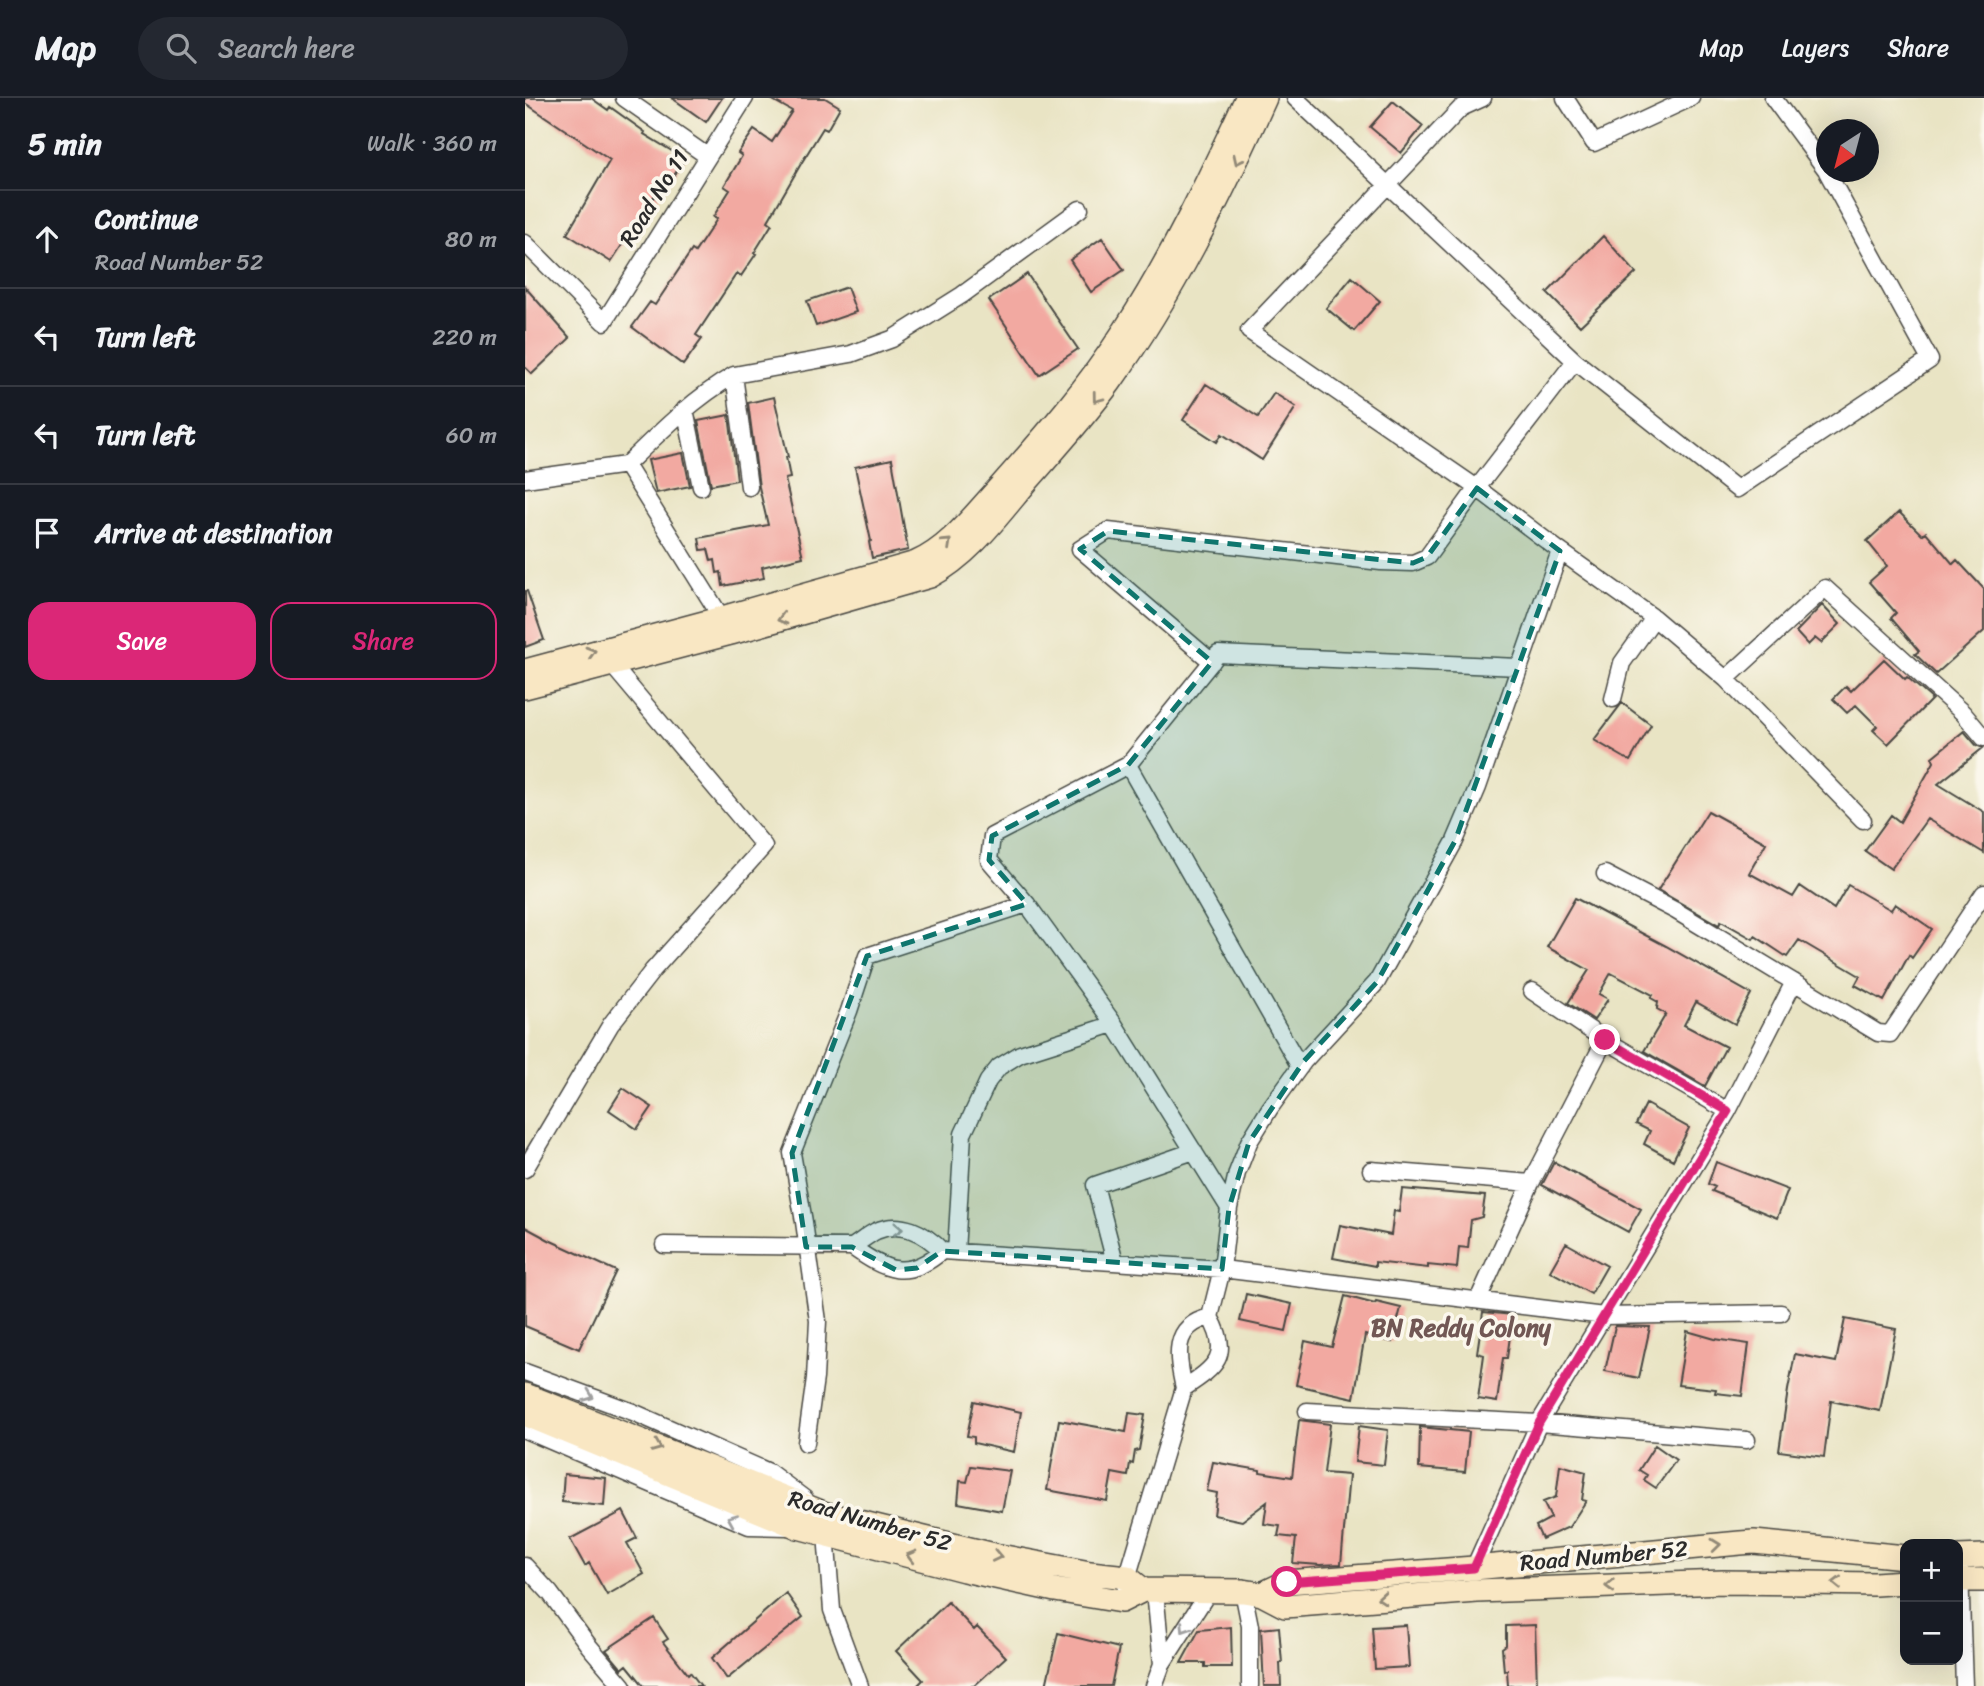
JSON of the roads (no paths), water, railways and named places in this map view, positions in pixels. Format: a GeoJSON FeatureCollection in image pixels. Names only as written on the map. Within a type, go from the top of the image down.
{"type":"FeatureCollection","features":[{"type":"Feature","properties":{"kind":"main road"},"geometry":{"type":"LineString","coordinates":[[525,687],[612,665],[916,563],[941,548],[965,526],[1067,410],[1126,329],[1180,236],[1247,98]]}},
{"type":"Feature","properties":{"kind":"main road"},"geometry":{"type":"LineString","coordinates":[[525,671],[930,576],[951,563],[977,539],[1085,414],[1135,345],[1211,215],[1265,98]]}},
{"type":"Feature","properties":{"kind":"main road","name":"Road Number 52"},"geometry":{"type":"LineString","coordinates":[[525,1395],[763,1501],[798,1527],[826,1524],[1090,1573],[1141,1586],[1252,1592],[1287,1582],[1754,1542],[1900,1557]]}},
{"type":"Feature","properties":{"kind":"main road","name":"Road Number 52"},"geometry":{"type":"LineString","coordinates":[[525,1414],[826,1524],[964,1570],[1121,1601],[1141,1586]]}},
{"type":"Feature","properties":{"kind":"main road"},"geometry":{"type":"LineString","coordinates":[[1963,1567],[1984,1556]]}},
{"type":"Feature","properties":{"kind":"main road"},"geometry":{"type":"LineString","coordinates":[[1963,1571],[1984,1580]]}},
{"type":"Feature","properties":{"kind":"main road","name":"Road Number 52"},"geometry":{"type":"LineString","coordinates":[[1252,1592],[1285,1606],[1504,1590],[1723,1582],[1900,1582]]}},
{"type":"Feature","properties":{"kind":"street"},"geometry":{"type":"LineString","coordinates":[[624,98],[707,156]]}},
{"type":"Feature","properties":{"kind":"street","name":"Road No 11"},"geometry":{"type":"LineString","coordinates":[[525,243],[604,322],[745,98]]}},
{"type":"Feature","properties":{"kind":"street"},"geometry":{"type":"LineString","coordinates":[[1294,98],[1574,361],[1737,489],[1930,360],[1833,182]]}},
{"type":"Feature","properties":{"kind":"street"},"geometry":{"type":"LineString","coordinates":[[1483,98],[1461,108],[1249,331],[1477,488],[1654,618],[1726,679],[1863,820]]}},
{"type":"Feature","properties":{"kind":"street"},"geometry":{"type":"LineString","coordinates":[[1565,98],[1594,143],[1691,98]]}},
{"type":"Feature","properties":{"kind":"street"},"geometry":{"type":"LineString","coordinates":[[1773,98],[1816,156]]}},
{"type":"Feature","properties":{"kind":"street"},"geometry":{"type":"LineString","coordinates":[[525,479],[626,465],[685,409],[734,375],[851,354],[892,339],[962,295],[1080,209]]}},
{"type":"Feature","properties":{"kind":"street"},"geometry":{"type":"LineString","coordinates":[[1212,662],[1080,549],[1108,531],[1381,562],[1413,562],[1427,557],[1574,361]]}},
{"type":"Feature","properties":{"kind":"street"},"geometry":{"type":"LineString","coordinates":[[734,375],[749,487]]}},
{"type":"Feature","properties":{"kind":"street"},"geometry":{"type":"LineString","coordinates":[[685,409],[701,487]]}},
{"type":"Feature","properties":{"kind":"street"},"geometry":{"type":"LineString","coordinates":[[626,465],[726,626]]}},
{"type":"Feature","properties":{"kind":"street"},"geometry":{"type":"LineString","coordinates":[[1184,1388],[1214,1366],[1220,1352],[1219,1333],[1210,1317],[1222,1269],[1229,1208],[1237,1174],[1249,1142],[1300,1067],[1377,982],[1455,841],[1478,787],[1560,551]]}},
{"type":"Feature","properties":{"kind":"street"},"geometry":{"type":"LineString","coordinates":[[1726,679],[1825,587],[1963,713],[1984,738]]}},
{"type":"Feature","properties":{"kind":"street"},"geometry":{"type":"LineString","coordinates":[[1613,699],[1622,663],[1654,618]]}},
{"type":"Feature","properties":{"kind":"street"},"geometry":{"type":"LineString","coordinates":[[1229,1208],[1114,1024],[1027,904],[989,860],[992,836],[1128,765],[1218,654],[1519,667]]}},
{"type":"Feature","properties":{"kind":"street"},"geometry":{"type":"LineString","coordinates":[[525,1169],[611,1024],[653,970],[764,846],[612,665]]}},
{"type":"Feature","properties":{"kind":"street"},"geometry":{"type":"LineString","coordinates":[[1128,765],[1300,1067]]}},
{"type":"Feature","properties":{"kind":"street"},"geometry":{"type":"LineString","coordinates":[[1605,874],[1676,911],[1878,1033],[1890,1034],[1984,893]]}},
{"type":"Feature","properties":{"kind":"street"},"geometry":{"type":"LineString","coordinates":[[806,1443],[815,1378],[818,1321],[792,1153],[849,1011],[867,957],[1027,904]]}},
{"type":"Feature","properties":{"kind":"street"},"geometry":{"type":"LineString","coordinates":[[1474,1568],[1539,1423],[1728,1111],[1794,982]]}},
{"type":"Feature","properties":{"kind":"street"},"geometry":{"type":"LineString","coordinates":[[1531,991],[1605,1040],[1728,1111]]}},
{"type":"Feature","properties":{"kind":"street"},"geometry":{"type":"LineString","coordinates":[[949,1252],[963,1134],[988,1081],[999,1067],[1020,1054],[1114,1024]]}},
{"type":"Feature","properties":{"kind":"street"},"geometry":{"type":"LineString","coordinates":[[1478,1300],[1531,1183],[1605,1040]]}},
{"type":"Feature","properties":{"kind":"street"},"geometry":{"type":"LineString","coordinates":[[1115,1262],[1095,1185],[1193,1151]]}},
{"type":"Feature","properties":{"kind":"street"},"geometry":{"type":"LineString","coordinates":[[1371,1170],[1531,1183]]}},
{"type":"Feature","properties":{"kind":"street"},"geometry":{"type":"LineString","coordinates":[[664,1245],[852,1247],[876,1231],[892,1227],[913,1230],[949,1252]]}},
{"type":"Feature","properties":{"kind":"street"},"geometry":{"type":"LineString","coordinates":[[852,1247],[874,1262],[897,1270],[917,1268],[949,1252],[1222,1269],[1604,1316],[1781,1313]]}},
{"type":"Feature","properties":{"kind":"street"},"geometry":{"type":"LineString","coordinates":[[1162,1664],[1141,1586],[1184,1388],[1179,1368],[1180,1338],[1200,1320],[1210,1317]]}},
{"type":"Feature","properties":{"kind":"street"},"geometry":{"type":"LineString","coordinates":[[525,1371],[633,1412],[769,1472],[826,1524],[832,1610],[860,1686]]}},
{"type":"Feature","properties":{"kind":"street"},"geometry":{"type":"LineString","coordinates":[[1307,1411],[1539,1423],[1747,1440]]}},
{"type":"Feature","properties":{"kind":"street"},"geometry":{"type":"LineString","coordinates":[[525,1430],[749,1526],[798,1527]]}},
{"type":"Feature","properties":{"kind":"street"},"geometry":{"type":"LineString","coordinates":[[525,1566],[550,1593],[623,1686]]}},
{"type":"Feature","properties":{"kind":"street"},"geometry":{"type":"LineString","coordinates":[[1154,1686],[1162,1664],[1209,1591]]}},
{"type":"Feature","properties":{"kind":"street"},"geometry":{"type":"LineString","coordinates":[[1250,1686],[1252,1592]]}},
{"type":"Feature","properties":{"kind":"street"},"geometry":{"type":"LineString","coordinates":[[1960,1602],[1964,1686]]}},
{"type":"Feature","properties":{"kind":"district","name":"BN Reddy Colony"},"geometry":{"type":"Point","coordinates":[1461,1328]}}]}
